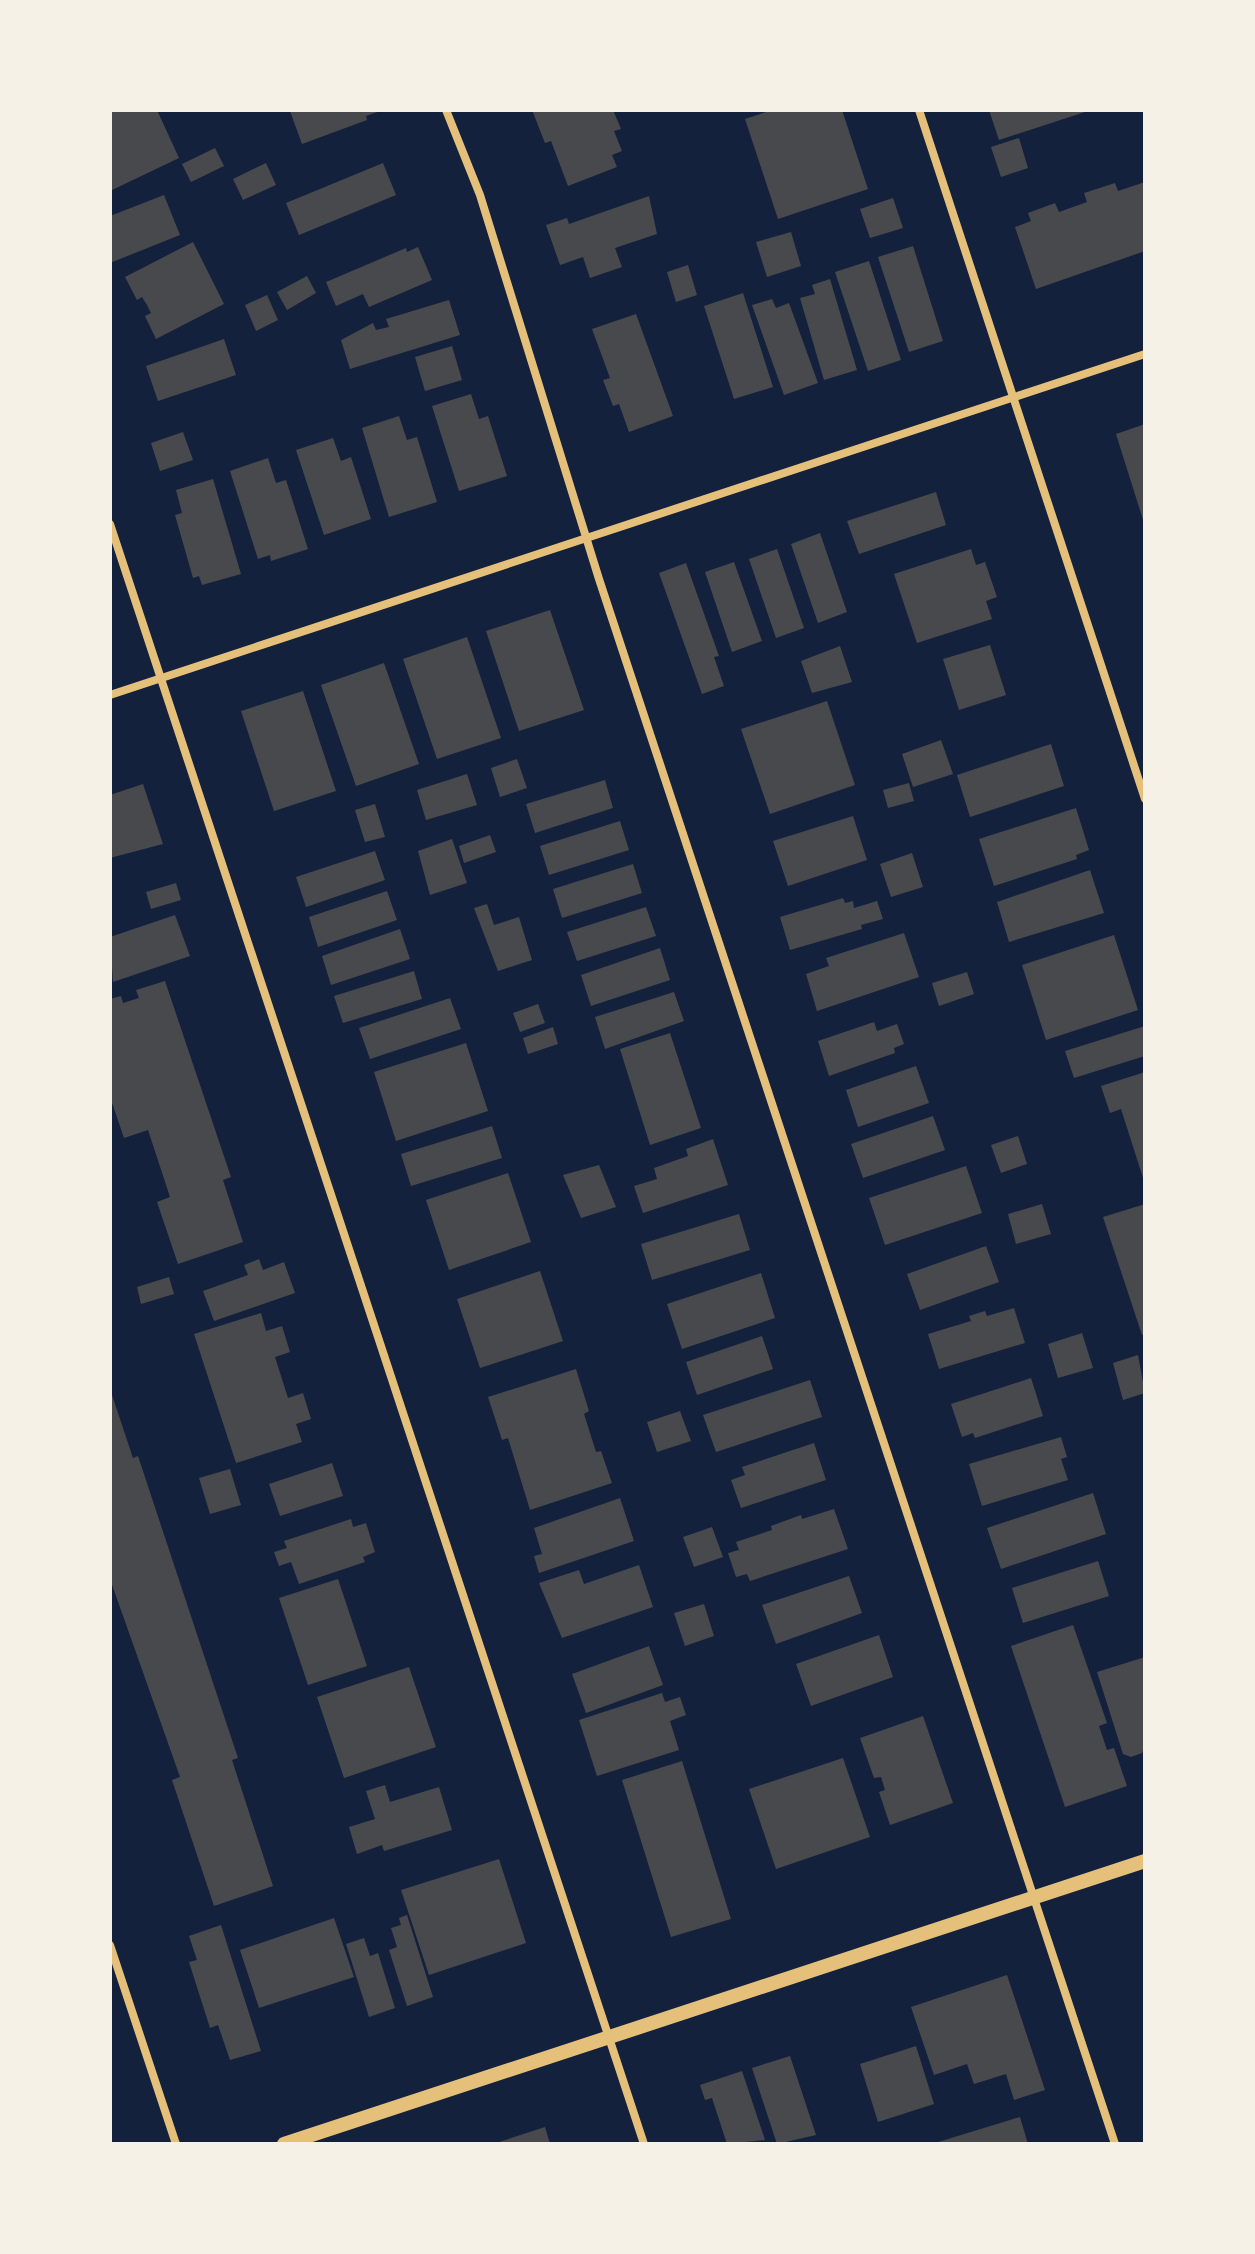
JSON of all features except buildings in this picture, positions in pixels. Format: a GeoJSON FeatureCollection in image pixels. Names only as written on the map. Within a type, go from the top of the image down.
{"type":"FeatureCollection","features":[{"type":"Feature","properties":{"kind":"street"},"geometry":{"type":"LineString","coordinates":[[446,110],[480,195],[587,538],[1115,2144]]}},
{"type":"Feature","properties":{"kind":"street"},"geometry":{"type":"LineString","coordinates":[[919,110],[1145,799]]}},
{"type":"Feature","properties":{"kind":"street"},"geometry":{"type":"LineString","coordinates":[[110,695],[1145,354]]}},
{"type":"Feature","properties":{"kind":"street"},"geometry":{"type":"LineString","coordinates":[[110,524],[644,2144]]}},
{"type":"Feature","properties":{"kind":"street"},"geometry":{"type":"LineString","coordinates":[[284,2144],[1145,1861]]}},
{"type":"Feature","properties":{"kind":"street"},"geometry":{"type":"LineString","coordinates":[[110,1945],[176,2144]]}}]}
